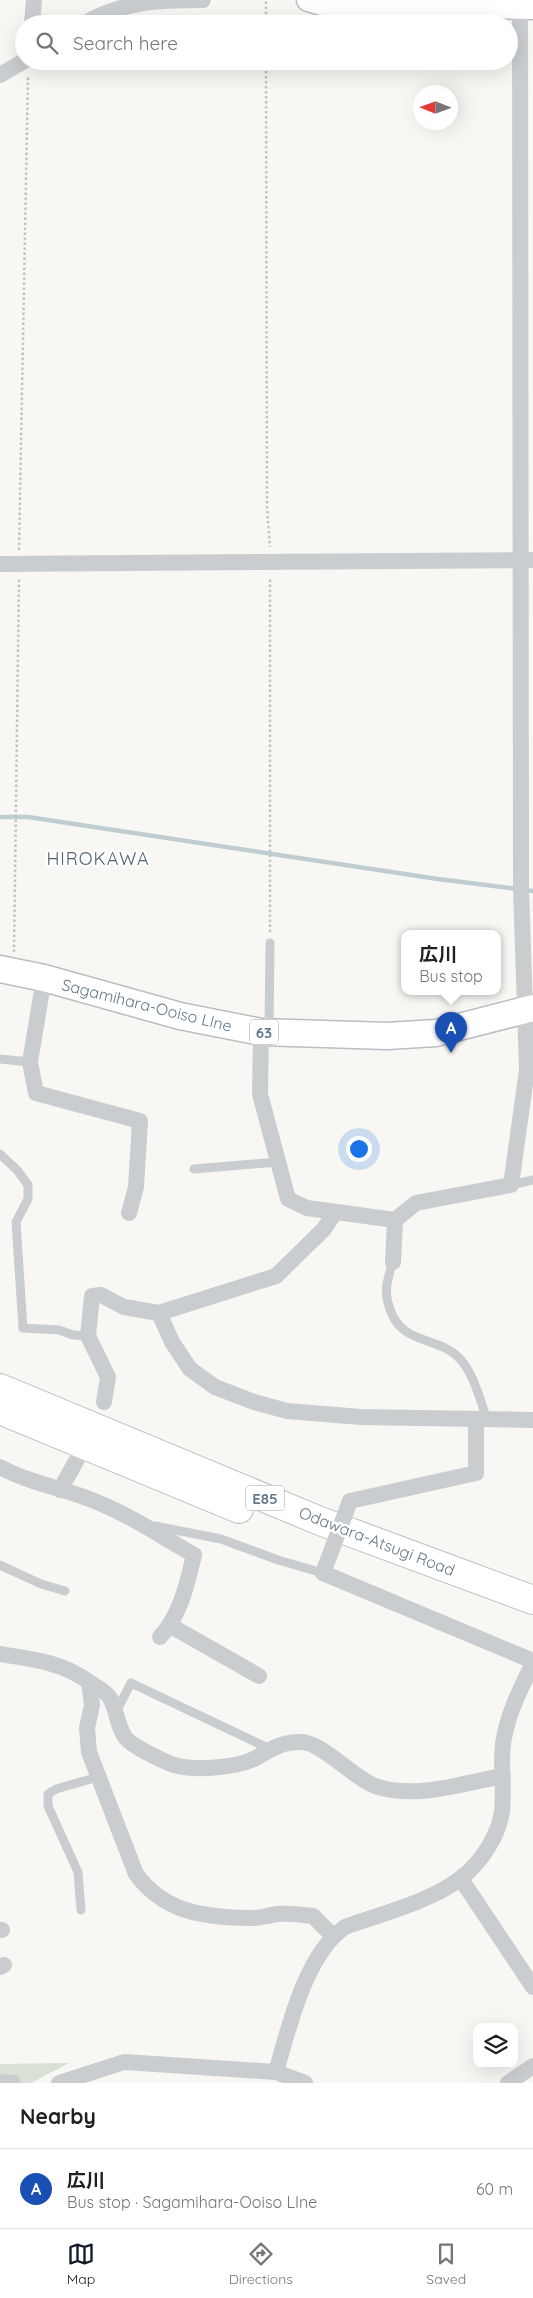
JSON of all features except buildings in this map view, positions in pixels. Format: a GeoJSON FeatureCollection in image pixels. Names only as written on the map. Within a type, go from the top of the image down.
{"type":"FeatureCollection","features":[{"type":"Feature","properties":{"kind":"highway","name":"Odawara-Atsugi Road"},"geometry":{"type":"LineString","coordinates":[[0,1388],[320,1521],[533,1600]]}},
{"type":"Feature","properties":{"kind":"highway","name":"Odawara-Atsugi Road"},"geometry":{"type":"LineString","coordinates":[[0,1410],[315,1539],[533,1620]]}},
{"type":"Feature","properties":{"kind":"main road","name":"Sagamihara-Ooiso LIne"},"geometry":{"type":"LineString","coordinates":[[7,970],[44,978],[180,1016],[265,1032],[387,1036],[436,1033],[529,1010]]}},
{"type":"Feature","properties":{"kind":"street"},"geometry":{"type":"LineString","coordinates":[[33,15],[34,0]]}},
{"type":"Feature","properties":{"kind":"street"},"geometry":{"type":"LineString","coordinates":[[101,15],[127,5],[159,0],[203,0]]}},
{"type":"Feature","properties":{"kind":"street"},"geometry":{"type":"LineString","coordinates":[[265,1032],[260,1094],[276,1162],[288,1199],[307,1208],[334,1214],[394,1220],[416,1203],[511,1185],[528,1070],[529,1010],[520,888],[526,561],[526,7],[322,4],[308,0]]}},
{"type":"Feature","properties":{"kind":"street"},"geometry":{"type":"LineString","coordinates":[[0,75],[15,70]]}},
{"type":"Feature","properties":{"kind":"street"},"geometry":{"type":"LineString","coordinates":[[0,564],[526,561]]}},
{"type":"Feature","properties":{"kind":"street"},"geometry":{"type":"LineString","coordinates":[[44,978],[30,1062],[36,1093],[140,1121],[136,1187],[129,1213]]}},
{"type":"Feature","properties":{"kind":"street"},"geometry":{"type":"LineString","coordinates":[[104,1402],[108,1378],[88,1336],[92,1296],[101,1296],[124,1307],[159,1314],[276,1276],[324,1229],[334,1214]]}},
{"type":"Feature","properties":{"kind":"street"},"geometry":{"type":"LineString","coordinates":[[392,1262],[394,1220]]}},
{"type":"Feature","properties":{"kind":"street"},"geometry":{"type":"LineString","coordinates":[[159,1314],[172,1342],[190,1369],[215,1387],[254,1402],[286,1411],[361,1417],[533,1420]]}},
{"type":"Feature","properties":{"kind":"street"},"geometry":{"type":"LineString","coordinates":[[276,2072],[299,1998],[320,1953],[333,1936],[345,1927],[438,1893],[460,1879],[474,1867],[491,1842],[502,1812],[503,1740],[510,1712],[533,1662],[323,1573],[350,1501],[476,1473],[482,1419]]}},
{"type":"Feature","properties":{"kind":"street"},"geometry":{"type":"LineString","coordinates":[[60,1490],[80,1454]]}},
{"type":"Feature","properties":{"kind":"street"},"geometry":{"type":"LineString","coordinates":[[0,1467],[18,1477],[95,1501],[145,1524],[157,1534],[194,1555],[184,1595],[166,1632],[259,1676]]}},
{"type":"Feature","properties":{"kind":"street"},"geometry":{"type":"LineString","coordinates":[[0,1654],[57,1664],[75,1672],[110,1697],[125,1738],[149,1753],[175,1765],[212,1768],[238,1766],[270,1749],[302,1742],[321,1749],[345,1768],[375,1786],[419,1791],[503,1776]]}},
{"type":"Feature","properties":{"kind":"street"},"geometry":{"type":"LineString","coordinates":[[89,1682],[92,1705],[87,1728],[89,1752],[136,1874],[148,1890],[167,1904],[194,1912],[250,1918],[279,1914],[313,1916],[333,1936]]}},
{"type":"Feature","properties":{"kind":"street"},"geometry":{"type":"LineString","coordinates":[[460,1879],[528,1968],[533,1987]]}},
{"type":"Feature","properties":{"kind":"street"},"geometry":{"type":"LineString","coordinates":[[59,2083],[124,2062],[276,2072],[305,2083]]}},
{"type":"Feature","properties":{"kind":"street"},"geometry":{"type":"LineString","coordinates":[[508,2083],[533,2066]]}},
{"type":"Feature","properties":{"kind":"street"},"geometry":{"type":"LineString","coordinates":[[0,2082],[13,2083]]}},
{"type":"Feature","properties":{"kind":"lane"},"geometry":{"type":"LineString","coordinates":[[265,1032],[270,943]]}},
{"type":"Feature","properties":{"kind":"lane"},"geometry":{"type":"LineString","coordinates":[[0,1059],[30,1062]]}},
{"type":"Feature","properties":{"kind":"lane"},"geometry":{"type":"LineString","coordinates":[[0,1154],[17,1170],[28,1185],[28,1199],[16,1222],[23,1328],[59,1330],[73,1335],[88,1336]]}},
{"type":"Feature","properties":{"kind":"lane"},"geometry":{"type":"LineString","coordinates":[[194,1169],[276,1162]]}},
{"type":"Feature","properties":{"kind":"lane"},"geometry":{"type":"LineString","coordinates":[[511,1185],[533,1180]]}},
{"type":"Feature","properties":{"kind":"lane"},"geometry":{"type":"LineString","coordinates":[[392,1262],[385,1299],[397,1326],[408,1334],[448,1349],[461,1360],[475,1386],[482,1419]]}},
{"type":"Feature","properties":{"kind":"lane"},"geometry":{"type":"LineString","coordinates":[[145,1524],[221,1539],[278,1560],[323,1573]]}},
{"type":"Feature","properties":{"kind":"lane"},"geometry":{"type":"LineString","coordinates":[[0,1565],[41,1584],[65,1591]]}},
{"type":"Feature","properties":{"kind":"lane"},"geometry":{"type":"LineString","coordinates":[[115,1714],[131,1683],[270,1749]]}},
{"type":"Feature","properties":{"kind":"lane"},"geometry":{"type":"LineString","coordinates":[[81,1910],[78,1872],[48,1806],[48,1794],[56,1789],[98,1777]]}},
{"type":"Feature","properties":{"kind":"path"},"geometry":{"type":"LineString","coordinates":[[266,0],[266,15]]}},
{"type":"Feature","properties":{"kind":"path"},"geometry":{"type":"LineString","coordinates":[[7,970],[19,564],[26,70]]}},
{"type":"Feature","properties":{"kind":"path"},"geometry":{"type":"LineString","coordinates":[[266,70],[267,507],[272,562],[269,595],[270,943]]}},
{"type":"Feature","properties":{"kind":"shaded area"},"geometry":{"type":"Polygon","coordinates":[[[69,2063],[31,2083],[0,2083],[0,2064],[69,2063]]]}},
{"type":"Feature","properties":{"kind":"waterway"},"geometry":{"type":"LineString","coordinates":[[0,817],[28,817],[438,879],[533,891]]}},
{"type":"Feature","properties":{"kind":"place","name":"広川"},"geometry":{"type":"Point","coordinates":[451,1053]}},
{"type":"Feature","properties":{"kind":"district","name":"HIROKAWA"},"geometry":{"type":"Point","coordinates":[98,858]}}]}
